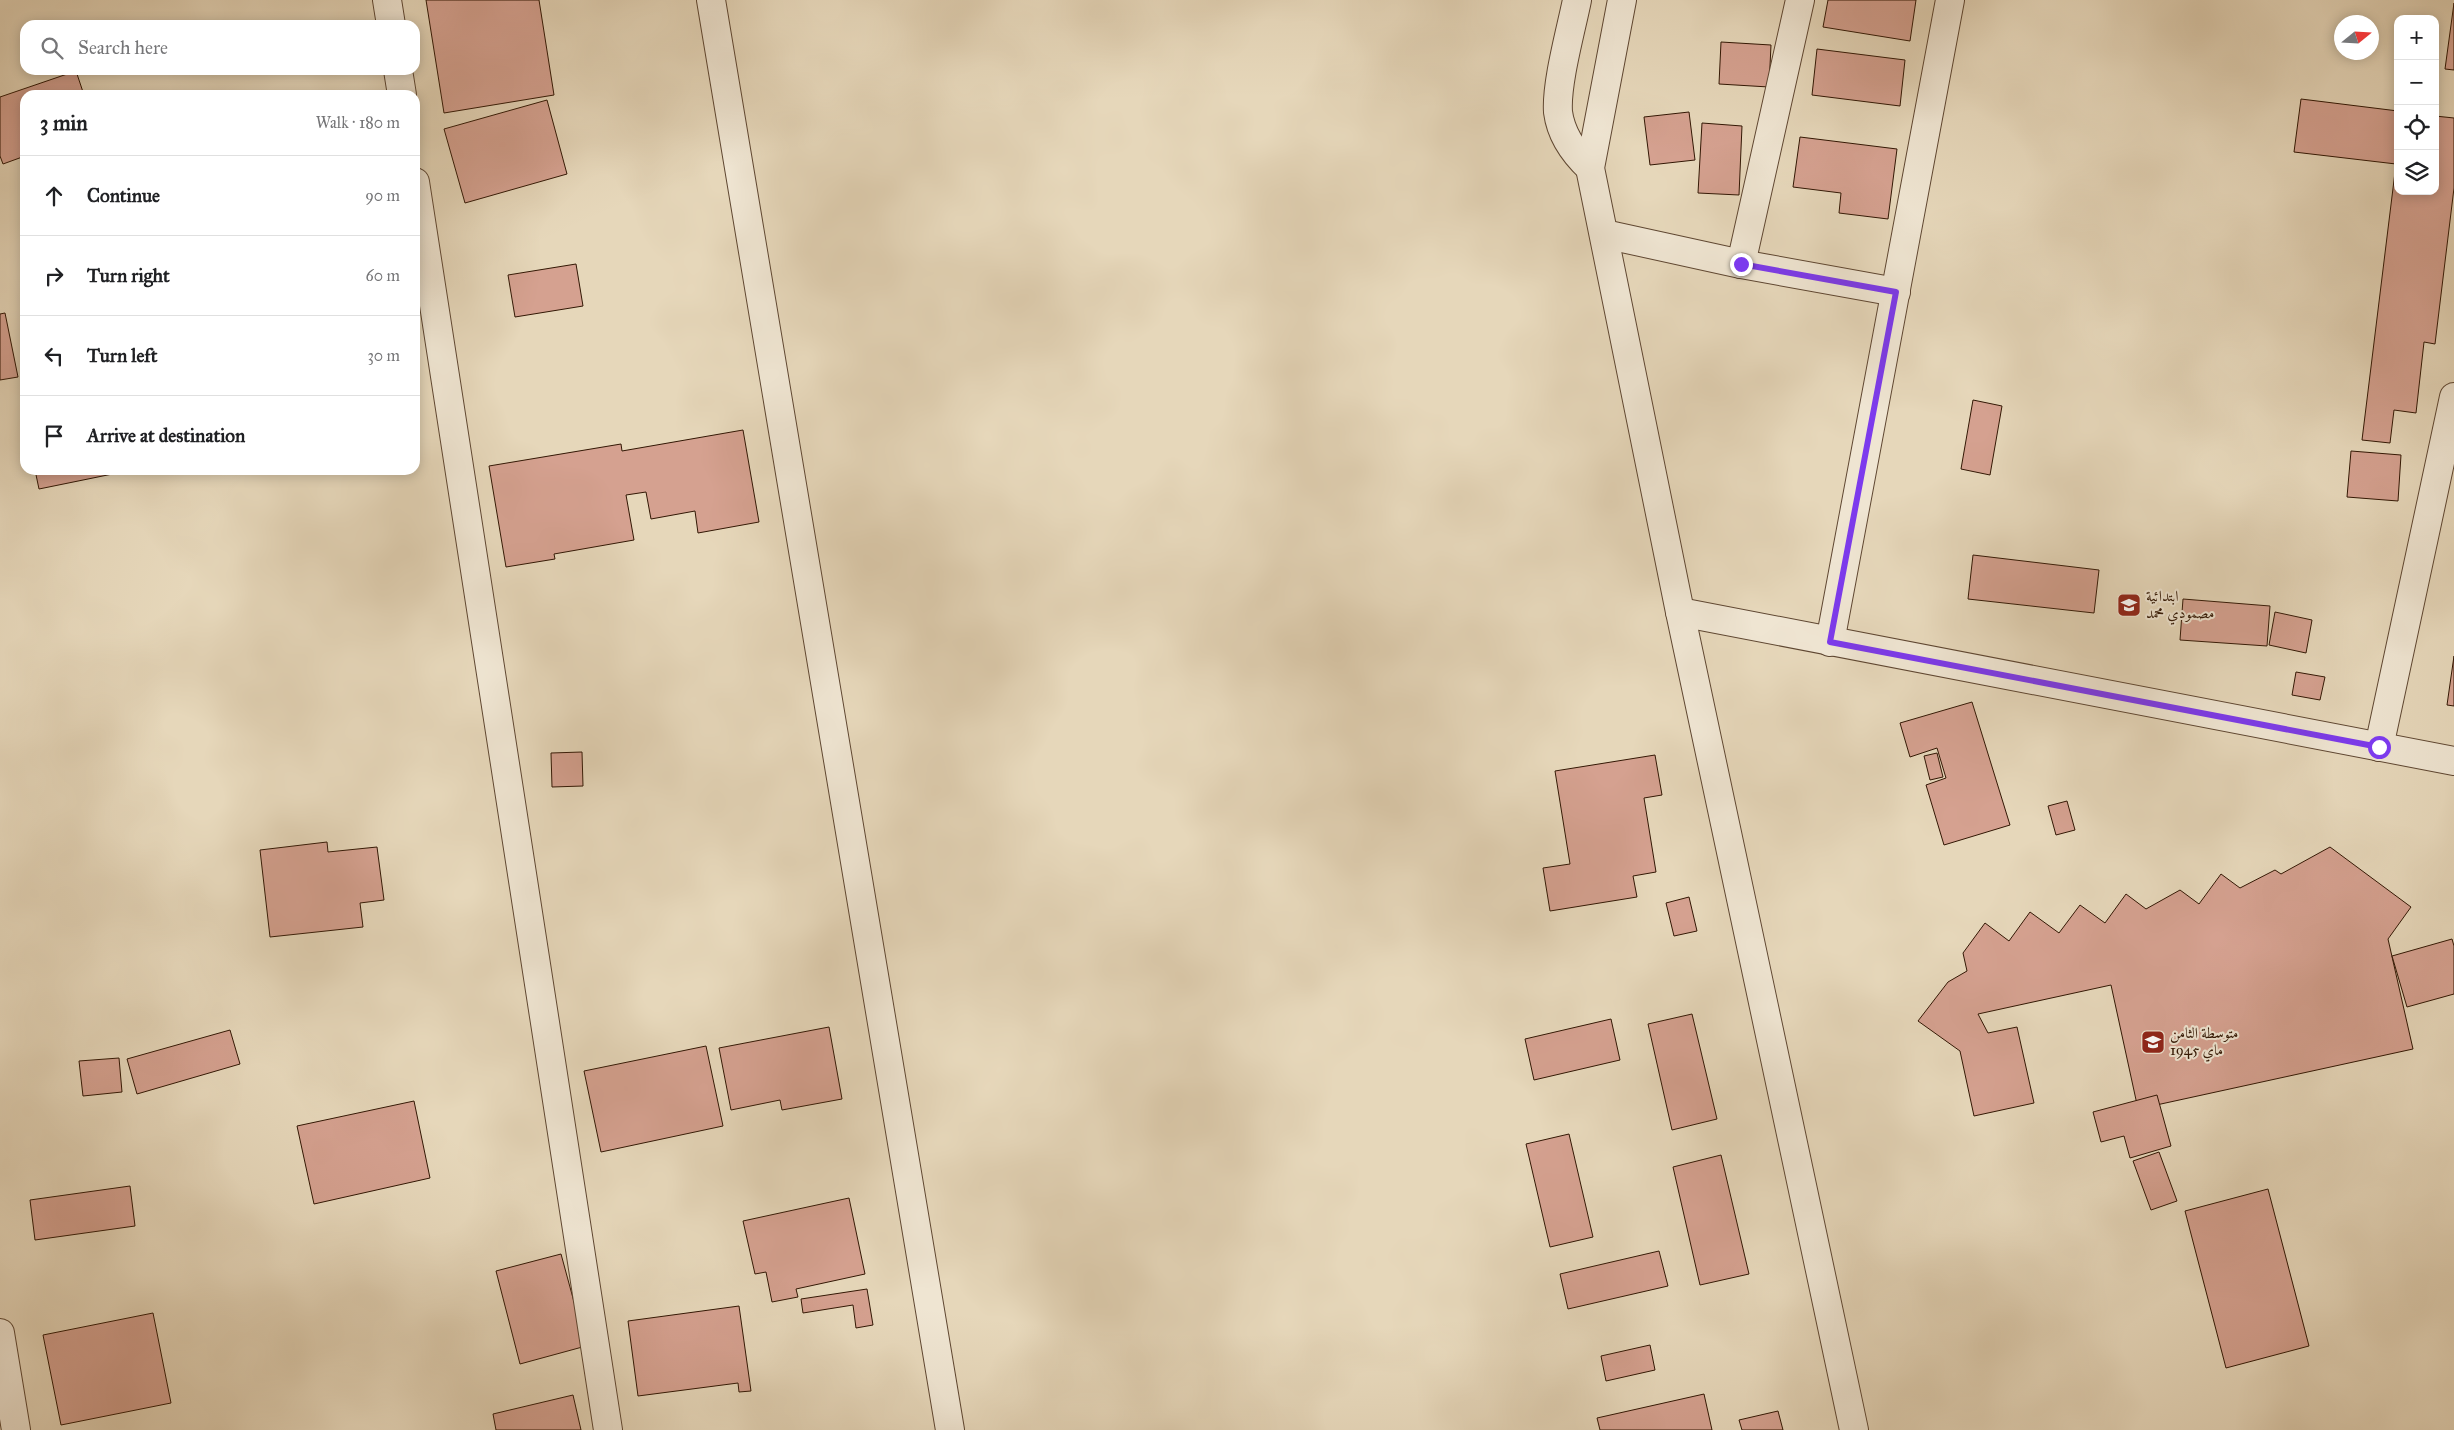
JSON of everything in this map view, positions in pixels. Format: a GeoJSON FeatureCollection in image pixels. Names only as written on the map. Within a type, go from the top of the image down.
{"type":"FeatureCollection","features":[{"type":"Feature","properties":{"kind":"street"},"geometry":{"type":"LineString","coordinates":[[387,0],[390,20]]}},
{"type":"Feature","properties":{"kind":"street"},"geometry":{"type":"LineString","coordinates":[[712,0],[950,1430]]}},
{"type":"Feature","properties":{"kind":"street"},"geometry":{"type":"LineString","coordinates":[[1577,0],[1560,90],[1558,112],[1564,134],[1574,153],[1590,168]]}},
{"type":"Feature","properties":{"kind":"street"},"geometry":{"type":"LineString","coordinates":[[1622,0],[1590,168],[1680,612],[1854,1430]]}},
{"type":"Feature","properties":{"kind":"street"},"geometry":{"type":"LineString","coordinates":[[1741,264],[1800,0]]}},
{"type":"Feature","properties":{"kind":"street"},"geometry":{"type":"LineString","coordinates":[[1830,642],[1950,0]]}},
{"type":"Feature","properties":{"kind":"street"},"geometry":{"type":"LineString","coordinates":[[399,75],[401,90]]}},
{"type":"Feature","properties":{"kind":"street"},"geometry":{"type":"LineString","coordinates":[[420,214],[608,1430]]}},
{"type":"Feature","properties":{"kind":"street"},"geometry":{"type":"LineString","coordinates":[[1604,234],[1741,264],[1896,292]]}},
{"type":"Feature","properties":{"kind":"street"},"geometry":{"type":"LineString","coordinates":[[2379,747],[2454,397]]}},
{"type":"Feature","properties":{"kind":"street"},"geometry":{"type":"LineString","coordinates":[[1680,612],[2454,762]]}},
{"type":"Feature","properties":{"kind":"street"},"geometry":{"type":"LineString","coordinates":[[0,1333],[16,1430]]}},
{"type":"Feature","properties":{"kind":"building"},"geometry":{"type":"Polygon","coordinates":[[[426,0],[539,0],[554,95],[444,113],[426,0]]]}},
{"type":"Feature","properties":{"kind":"building"},"geometry":{"type":"Polygon","coordinates":[[[1828,0],[1916,0],[1910,41],[1823,27],[1828,0]]]}},
{"type":"Feature","properties":{"kind":"building"},"geometry":{"type":"Polygon","coordinates":[[[2454,3],[2454,70],[2445,69],[2454,3]]]}},
{"type":"Feature","properties":{"kind":"building"},"geometry":{"type":"Polygon","coordinates":[[[1721,42],[1771,45],[1769,87],[1719,84],[1721,42]]]}},
{"type":"Feature","properties":{"kind":"building"},"geometry":{"type":"Polygon","coordinates":[[[1817,49],[1905,60],[1900,106],[1812,95],[1817,49]]]}},
{"type":"Feature","properties":{"kind":"building"},"geometry":{"type":"Polygon","coordinates":[[[64,75],[77,75],[82,90],[20,90],[64,75]]]}},
{"type":"Feature","properties":{"kind":"building"},"geometry":{"type":"Polygon","coordinates":[[[20,90],[20,158],[3,164],[0,156],[0,97],[20,90]]]}},
{"type":"Feature","properties":{"kind":"building"},"geometry":{"type":"Polygon","coordinates":[[[2301,99],[2394,111],[2394,164],[2294,152],[2301,99]]]}},
{"type":"Feature","properties":{"kind":"building"},"geometry":{"type":"Polygon","coordinates":[[[547,100],[567,174],[465,203],[444,129],[547,100]]]}},
{"type":"Feature","properties":{"kind":"building"},"geometry":{"type":"Polygon","coordinates":[[[1689,112],[1695,160],[1650,165],[1644,117],[1689,112]]]}},
{"type":"Feature","properties":{"kind":"building"},"geometry":{"type":"Polygon","coordinates":[[[2439,116],[2454,118],[2454,188],[2435,344],[2424,342],[2416,413],[2394,410],[2390,443],[2362,440],[2394,180],[2394,195],[2439,195],[2439,116]]]}},
{"type":"Feature","properties":{"kind":"building"},"geometry":{"type":"Polygon","coordinates":[[[1702,123],[1742,126],[1739,195],[1698,193],[1702,123]]]}},
{"type":"Feature","properties":{"kind":"building"},"geometry":{"type":"Polygon","coordinates":[[[1800,137],[1897,149],[1888,219],[1839,213],[1841,193],[1793,187],[1800,137]]]}},
{"type":"Feature","properties":{"kind":"building"},"geometry":{"type":"Polygon","coordinates":[[[576,264],[583,306],[515,317],[508,275],[576,264]]]}},
{"type":"Feature","properties":{"kind":"building"},"geometry":{"type":"Polygon","coordinates":[[[5,313],[18,377],[0,380],[0,314],[5,313]]]}},
{"type":"Feature","properties":{"kind":"building"},"geometry":{"type":"Polygon","coordinates":[[[1973,400],[2002,406],[1990,475],[1961,469],[1973,400]]]}},
{"type":"Feature","properties":{"kind":"building"},"geometry":{"type":"Polygon","coordinates":[[[743,430],[759,522],[698,533],[695,511],[651,519],[646,492],[626,495],[634,540],[554,554],[555,559],[506,567],[489,466],[621,444],[622,451],[743,430]]]}},
{"type":"Feature","properties":{"kind":"building"},"geometry":{"type":"Polygon","coordinates":[[[2351,451],[2401,455],[2398,501],[2347,497],[2351,451]]]}},
{"type":"Feature","properties":{"kind":"building"},"geometry":{"type":"Polygon","coordinates":[[[36,475],[108,475],[39,489],[36,475]]]}},
{"type":"Feature","properties":{"kind":"building"},"geometry":{"type":"Polygon","coordinates":[[[1973,555],[2099,570],[2094,613],[1968,599],[1973,555]]]}},
{"type":"Feature","properties":{"kind":"building"},"geometry":{"type":"Polygon","coordinates":[[[2183,599],[2270,606],[2267,646],[2180,640],[2183,599]]]}},
{"type":"Feature","properties":{"kind":"building"},"geometry":{"type":"Polygon","coordinates":[[[2275,612],[2312,620],[2306,653],[2269,645],[2275,612]]]}},
{"type":"Feature","properties":{"kind":"building"},"geometry":{"type":"Polygon","coordinates":[[[2454,656],[2454,706],[2447,705],[2454,656]]]}},
{"type":"Feature","properties":{"kind":"building"},"geometry":{"type":"Polygon","coordinates":[[[2296,672],[2325,677],[2320,700],[2292,695],[2296,672]]]}},
{"type":"Feature","properties":{"kind":"building"},"geometry":{"type":"Polygon","coordinates":[[[1972,702],[2010,825],[1944,845],[1926,785],[1946,778],[1937,748],[1910,757],[1900,723],[1972,702]]]}},
{"type":"Feature","properties":{"kind":"building"},"geometry":{"type":"Polygon","coordinates":[[[582,752],[583,786],[552,787],[551,753],[582,752]]]}},
{"type":"Feature","properties":{"kind":"building"},"geometry":{"type":"Polygon","coordinates":[[[1937,753],[1943,777],[1930,780],[1924,756],[1937,753]]]}},
{"type":"Feature","properties":{"kind":"building"},"geometry":{"type":"Polygon","coordinates":[[[1655,755],[1662,795],[1644,798],[1656,872],[1633,876],[1637,897],[1550,911],[1543,868],[1570,864],[1555,771],[1655,755]]]}},
{"type":"Feature","properties":{"kind":"building"},"geometry":{"type":"Polygon","coordinates":[[[2067,801],[2075,830],[2056,835],[2048,806],[2067,801]]]}},
{"type":"Feature","properties":{"kind":"building"},"geometry":{"type":"Polygon","coordinates":[[[327,842],[328,852],[377,847],[384,900],[360,903],[363,927],[270,937],[260,850],[327,842]]]}},
{"type":"Feature","properties":{"kind":"building"},"geometry":{"type":"Polygon","coordinates":[[[2330,847],[2411,907],[2388,939],[2413,1049],[2138,1109],[2111,985],[1978,1014],[1988,1033],[2017,1027],[2034,1103],[1974,1116],[1960,1051],[1918,1021],[1948,982],[1967,971],[1963,953],[1985,923],[2009,941],[2030,912],[2059,933],[2080,905],[2105,923],[2126,894],[2146,909],[2180,890],[2199,904],[2221,874],[2240,888],[2275,870],[2281,874],[2330,847]]]}},
{"type":"Feature","properties":{"kind":"building"},"geometry":{"type":"Polygon","coordinates":[[[1689,897],[1697,931],[1674,936],[1666,903],[1689,897]]]}},
{"type":"Feature","properties":{"kind":"building"},"geometry":{"type":"Polygon","coordinates":[[[2452,939],[2454,946],[2454,994],[2407,1007],[2392,956],[2452,939]]]}},
{"type":"Feature","properties":{"kind":"building"},"geometry":{"type":"Polygon","coordinates":[[[1692,1014],[1717,1119],[1672,1130],[1648,1024],[1692,1014]]]}},
{"type":"Feature","properties":{"kind":"building"},"geometry":{"type":"Polygon","coordinates":[[[1611,1019],[1620,1060],[1534,1080],[1525,1039],[1611,1019]]]}},
{"type":"Feature","properties":{"kind":"building"},"geometry":{"type":"Polygon","coordinates":[[[829,1027],[842,1099],[782,1110],[780,1100],[731,1110],[719,1048],[829,1027]]]}},
{"type":"Feature","properties":{"kind":"building"},"geometry":{"type":"Polygon","coordinates":[[[230,1030],[240,1064],[137,1094],[127,1059],[230,1030]]]}},
{"type":"Feature","properties":{"kind":"building"},"geometry":{"type":"Polygon","coordinates":[[[706,1046],[723,1126],[601,1152],[584,1071],[706,1046]]]}},
{"type":"Feature","properties":{"kind":"building"},"geometry":{"type":"Polygon","coordinates":[[[119,1058],[122,1092],[83,1096],[79,1061],[119,1058]]]}},
{"type":"Feature","properties":{"kind":"building"},"geometry":{"type":"Polygon","coordinates":[[[2157,1095],[2171,1146],[2130,1158],[2124,1136],[2101,1142],[2093,1112],[2157,1095]]]}},
{"type":"Feature","properties":{"kind":"building"},"geometry":{"type":"Polygon","coordinates":[[[414,1101],[430,1178],[314,1204],[297,1126],[414,1101]]]}},
{"type":"Feature","properties":{"kind":"building"},"geometry":{"type":"Polygon","coordinates":[[[1569,1134],[1593,1237],[1550,1247],[1526,1144],[1569,1134]]]}},
{"type":"Feature","properties":{"kind":"building"},"geometry":{"type":"Polygon","coordinates":[[[2159,1152],[2177,1201],[2151,1210],[2133,1161],[2159,1152]]]}},
{"type":"Feature","properties":{"kind":"building"},"geometry":{"type":"Polygon","coordinates":[[[1721,1155],[1749,1274],[1700,1285],[1673,1167],[1721,1155]]]}},
{"type":"Feature","properties":{"kind":"building"},"geometry":{"type":"Polygon","coordinates":[[[130,1186],[135,1226],[35,1240],[30,1200],[130,1186]]]}},
{"type":"Feature","properties":{"kind":"building"},"geometry":{"type":"Polygon","coordinates":[[[2268,1189],[2309,1346],[2226,1368],[2185,1211],[2268,1189]]]}},
{"type":"Feature","properties":{"kind":"building"},"geometry":{"type":"Polygon","coordinates":[[[849,1198],[865,1274],[796,1289],[798,1297],[772,1302],[766,1272],[755,1274],[743,1221],[849,1198]]]}},
{"type":"Feature","properties":{"kind":"building"},"geometry":{"type":"Polygon","coordinates":[[[1659,1251],[1668,1286],[1568,1309],[1560,1274],[1659,1251]]]}},
{"type":"Feature","properties":{"kind":"building"},"geometry":{"type":"Polygon","coordinates":[[[561,1254],[586,1346],[520,1364],[496,1271],[561,1254]]]}},
{"type":"Feature","properties":{"kind":"building"},"geometry":{"type":"Polygon","coordinates":[[[867,1289],[873,1325],[856,1328],[853,1305],[803,1313],[801,1299],[867,1289]]]}},
{"type":"Feature","properties":{"kind":"building"},"geometry":{"type":"Polygon","coordinates":[[[739,1306],[751,1391],[739,1392],[738,1383],[638,1396],[628,1321],[739,1306]]]}},
{"type":"Feature","properties":{"kind":"building"},"geometry":{"type":"Polygon","coordinates":[[[153,1313],[171,1403],[61,1425],[43,1335],[153,1313]]]}},
{"type":"Feature","properties":{"kind":"building"},"geometry":{"type":"Polygon","coordinates":[[[1650,1345],[1655,1370],[1606,1381],[1601,1356],[1650,1345]]]}},
{"type":"Feature","properties":{"kind":"building"},"geometry":{"type":"Polygon","coordinates":[[[1704,1394],[1712,1430],[1600,1430],[1597,1418],[1704,1394]]]}},
{"type":"Feature","properties":{"kind":"building"},"geometry":{"type":"Polygon","coordinates":[[[573,1395],[581,1430],[496,1430],[493,1414],[573,1395]]]}},
{"type":"Feature","properties":{"kind":"building"},"geometry":{"type":"Polygon","coordinates":[[[1778,1411],[1783,1430],[1742,1430],[1739,1420],[1778,1411]]]}},
{"type":"Feature","properties":{"kind":"place","name":"ابتدائية مصمودي محمد"},"geometry":{"type":"Point","coordinates":[2129,605]}},
{"type":"Feature","properties":{"kind":"place","name":"متوسطة الثامن ماي 1945"},"geometry":{"type":"Point","coordinates":[2153,1042]}},
{"type":"Feature","properties":{"kind":"route"},"geometry":{"type":"LineString","coordinates":[[1741,264],[1896,292],[1830,642],[2379,747]]}}]}
